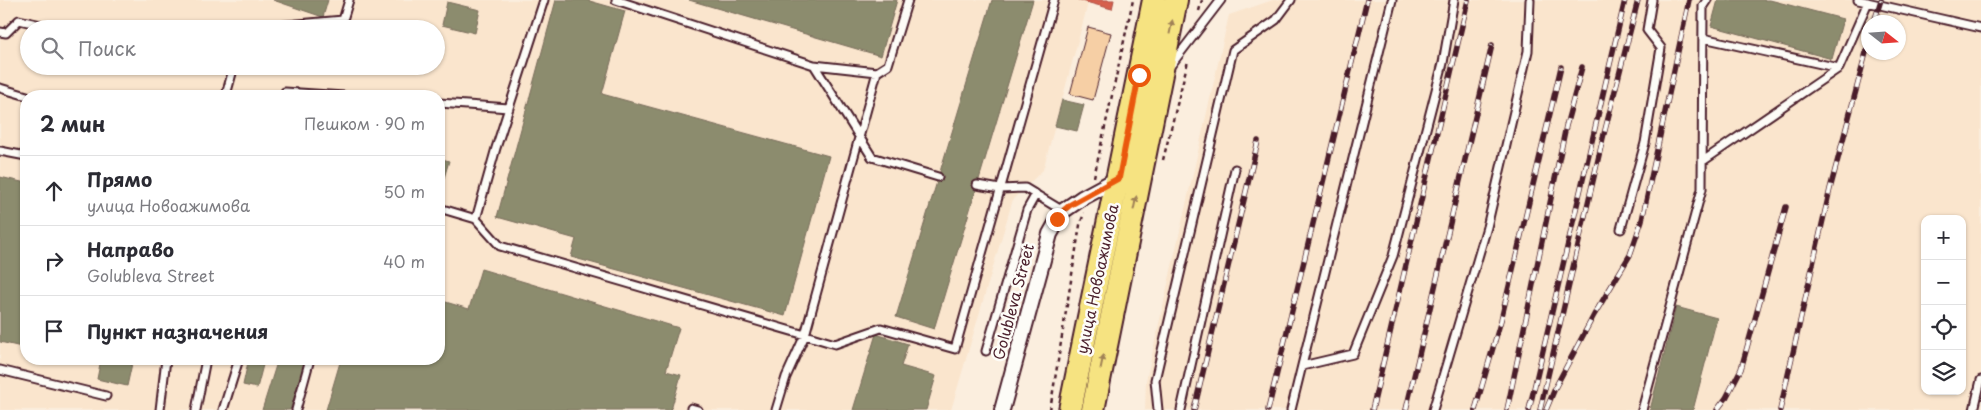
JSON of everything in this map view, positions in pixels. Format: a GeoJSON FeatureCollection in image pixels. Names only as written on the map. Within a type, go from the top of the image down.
{"type":"FeatureCollection","features":[{"type":"Feature","properties":{"kind":"main road","name":"улица Новоажимова"},"geometry":{"type":"LineString","coordinates":[[1070,410],[1154,0]]}},
{"type":"Feature","properties":{"kind":"main road","name":"улица Новоажимова"},"geometry":{"type":"LineString","coordinates":[[1092,410],[1176,0]]}},
{"type":"Feature","properties":{"kind":"street","name":"Golubleva Street"},"geometry":{"type":"LineString","coordinates":[[1002,410],[1050,234],[1063,211],[1082,198],[1119,178]]}},
{"type":"Feature","properties":{"kind":"lane"},"geometry":{"type":"LineString","coordinates":[[343,20],[349,0]]}},
{"type":"Feature","properties":{"kind":"lane"},"geometry":{"type":"LineString","coordinates":[[476,220],[509,108],[544,0]]}},
{"type":"Feature","properties":{"kind":"lane"},"geometry":{"type":"LineString","coordinates":[[616,0],[814,64],[877,72],[888,65],[908,0]]}},
{"type":"Feature","properties":{"kind":"lane"},"geometry":{"type":"LineString","coordinates":[[445,210],[476,220],[500,246],[835,344],[881,328],[955,348],[1054,0]]}},
{"type":"Feature","properties":{"kind":"lane"},"geometry":{"type":"LineString","coordinates":[[1160,80],[1222,0]]}},
{"type":"Feature","properties":{"kind":"lane"},"geometry":{"type":"LineString","coordinates":[[1158,410],[1154,380],[1233,50],[1276,20],[1291,0]]}},
{"type":"Feature","properties":{"kind":"lane"},"geometry":{"type":"LineString","coordinates":[[1291,410],[1392,0]]}},
{"type":"Feature","properties":{"kind":"lane"},"geometry":{"type":"LineString","coordinates":[[1302,366],[1353,354],[1393,256],[1443,63],[1454,0]]}},
{"type":"Feature","properties":{"kind":"lane"},"geometry":{"type":"LineString","coordinates":[[1433,410],[1489,218],[1528,51],[1530,0]]}},
{"type":"Feature","properties":{"kind":"lane"},"geometry":{"type":"LineString","coordinates":[[1621,228],[1645,142],[1661,48],[1647,30],[1652,0]]}},
{"type":"Feature","properties":{"kind":"lane"},"geometry":{"type":"LineString","coordinates":[[1642,410],[1702,189],[1703,6],[1707,0]]}},
{"type":"Feature","properties":{"kind":"lane"},"geometry":{"type":"LineString","coordinates":[[1858,0],[1981,28]]}},
{"type":"Feature","properties":{"kind":"lane"},"geometry":{"type":"LineString","coordinates":[[1702,161],[1839,68],[1868,2]]}},
{"type":"Feature","properties":{"kind":"lane"},"geometry":{"type":"LineString","coordinates":[[0,32],[6,33],[20,20]]}},
{"type":"Feature","properties":{"kind":"lane"},"geometry":{"type":"LineString","coordinates":[[1703,38],[1839,68]]}},
{"type":"Feature","properties":{"kind":"lane"},"geometry":{"type":"LineString","coordinates":[[814,64],[872,156],[938,178]]}},
{"type":"Feature","properties":{"kind":"lane"},"geometry":{"type":"LineString","coordinates":[[776,410],[786,377],[805,335],[877,72]]}},
{"type":"Feature","properties":{"kind":"lane"},"geometry":{"type":"LineString","coordinates":[[227,90],[232,75]]}},
{"type":"Feature","properties":{"kind":"lane"},"geometry":{"type":"LineString","coordinates":[[0,88],[20,94]]}},
{"type":"Feature","properties":{"kind":"lane"},"geometry":{"type":"LineString","coordinates":[[445,103],[509,108]]}},
{"type":"Feature","properties":{"kind":"lane"},"geometry":{"type":"LineString","coordinates":[[0,151],[20,155]]}},
{"type":"Feature","properties":{"kind":"lane"},"geometry":{"type":"LineString","coordinates":[[1181,410],[1235,169]]}},
{"type":"Feature","properties":{"kind":"lane"},"geometry":{"type":"LineString","coordinates":[[977,185],[1000,189],[1025,188],[1063,211]]}},
{"type":"Feature","properties":{"kind":"lane"},"geometry":{"type":"LineString","coordinates":[[986,351],[1027,210],[1036,194]]}},
{"type":"Feature","properties":{"kind":"lane"},"geometry":{"type":"LineString","coordinates":[[160,410],[165,365]]}},
{"type":"Feature","properties":{"kind":"lane"},"geometry":{"type":"LineString","coordinates":[[196,410],[205,365]]}},
{"type":"Feature","properties":{"kind":"lane"},"geometry":{"type":"LineString","coordinates":[[223,410],[237,365]]}},
{"type":"Feature","properties":{"kind":"lane"},"geometry":{"type":"LineString","coordinates":[[296,410],[308,365]]}},
{"type":"Feature","properties":{"kind":"lane"},"geometry":{"type":"LineString","coordinates":[[0,370],[106,396]]}},
{"type":"Feature","properties":{"kind":"lane"},"geometry":{"type":"LineString","coordinates":[[1974,410],[1981,380]]}},
{"type":"Feature","properties":{"kind":"shaded area"},"geometry":{"type":"Polygon","coordinates":[[[0,0],[1089,0],[1043,170],[1013,199],[951,410],[0,410],[0,0]]]}},
{"type":"Feature","properties":{"kind":"shaded area"},"geometry":{"type":"Polygon","coordinates":[[[1273,0],[1981,0],[1981,410],[1145,410],[1146,381],[1229,15],[1273,0]]]}},
{"type":"Feature","properties":{"kind":"building: Торговля"},"geometry":{"type":"Polygon","coordinates":[[[1078,0],[1114,0],[1112,9],[1078,0]]]}},
{"type":"Feature","properties":{"kind":"building: Промзона"},"geometry":{"type":"Polygon","coordinates":[[[273,0],[328,0],[323,17],[273,0]]]}},
{"type":"Feature","properties":{"kind":"building: Промзона"},"geometry":{"type":"Polygon","coordinates":[[[556,0],[586,0],[625,11],[602,94],[829,156],[785,316],[571,257],[576,239],[497,217],[556,0]]]}},
{"type":"Feature","properties":{"kind":"building: Промзона"},"geometry":{"type":"Polygon","coordinates":[[[689,0],[897,0],[881,56],[689,0]]]}},
{"type":"Feature","properties":{"kind":"building: Промзона"},"geometry":{"type":"Polygon","coordinates":[[[992,0],[1033,0],[934,329],[896,317],[992,0]]]}},
{"type":"Feature","properties":{"kind":"building: Промзона"},"geometry":{"type":"Polygon","coordinates":[[[1718,0],[1770,0],[1843,19],[1832,59],[1711,26],[1718,0]]]}},
{"type":"Feature","properties":{"kind":"building: Промзона"},"geometry":{"type":"Polygon","coordinates":[[[447,2],[480,10],[475,33],[445,26],[445,20],[443,20],[447,2]]]}},
{"type":"Feature","properties":{"kind":"building: Промзона"},"geometry":{"type":"Polygon","coordinates":[[[1062,100],[1084,105],[1077,131],[1055,126],[1062,100]]]}},
{"type":"Feature","properties":{"kind":"building: Промзона"},"geometry":{"type":"Polygon","coordinates":[[[445,160],[449,161],[445,175],[445,160]]]}},
{"type":"Feature","properties":{"kind":"building: Промзона"},"geometry":{"type":"Polygon","coordinates":[[[0,177],[20,182],[20,347],[0,342],[0,177]]]}},
{"type":"Feature","properties":{"kind":"building: Промзона"},"geometry":{"type":"Polygon","coordinates":[[[481,269],[679,328],[666,371],[681,375],[671,410],[326,410],[339,365],[445,365],[445,302],[469,309],[481,269]]]}},
{"type":"Feature","properties":{"kind":"building: Промзона"},"geometry":{"type":"Polygon","coordinates":[[[1676,307],[1717,318],[1693,410],[1650,410],[1676,307]]]}},
{"type":"Feature","properties":{"kind":"building: Промзона"},"geometry":{"type":"Polygon","coordinates":[[[876,334],[908,344],[901,366],[936,376],[926,410],[853,410],[876,334]]]}},
{"type":"Feature","properties":{"kind":"building: Промзона"},"geometry":{"type":"Polygon","coordinates":[[[100,365],[132,365],[127,386],[97,379],[100,365]]]}},
{"type":"Feature","properties":{"kind":"building: Промзона"},"geometry":{"type":"Polygon","coordinates":[[[247,365],[263,365],[257,388],[243,385],[247,365]]]}},
{"type":"Feature","properties":{"kind":"building: Промзона"},"geometry":{"type":"Polygon","coordinates":[[[276,365],[304,365],[290,410],[262,410],[276,365]]]}},
{"type":"Feature","properties":{"kind":"building: Прочее"},"geometry":{"type":"Polygon","coordinates":[[[1088,27],[1111,33],[1093,100],[1070,94],[1088,27]]]}},
{"type":"Feature","properties":{"kind":"railway"},"geometry":{"type":"LineString","coordinates":[[1268,410],[1367,0]]}},
{"type":"Feature","properties":{"kind":"railway"},"geometry":{"type":"LineString","coordinates":[[1372,410],[1468,0]]}},
{"type":"Feature","properties":{"kind":"railway"},"geometry":{"type":"LineString","coordinates":[[1529,410],[1625,0]]}},
{"type":"Feature","properties":{"kind":"railway"},"geometry":{"type":"LineString","coordinates":[[1540,410],[1603,138],[1638,0]]}},
{"type":"Feature","properties":{"kind":"railway"},"geometry":{"type":"LineString","coordinates":[[1546,410],[1556,386],[1594,315],[1630,255],[1642,220],[1689,0]]}},
{"type":"Feature","properties":{"kind":"railway"},"geometry":{"type":"LineString","coordinates":[[1876,15],[1881,0]]}},
{"type":"Feature","properties":{"kind":"railway"},"geometry":{"type":"LineString","coordinates":[[1406,410],[1492,45]]}},
{"type":"Feature","properties":{"kind":"railway"},"geometry":{"type":"LineString","coordinates":[[1780,410],[1830,189],[1864,60]]}},
{"type":"Feature","properties":{"kind":"railway"},"geometry":{"type":"LineString","coordinates":[[1475,410],[1501,320],[1561,67]]}},
{"type":"Feature","properties":{"kind":"railway"},"geometry":{"type":"LineString","coordinates":[[1507,410],[1566,126],[1582,67]]}},
{"type":"Feature","properties":{"kind":"railway"},"geometry":{"type":"LineString","coordinates":[[1194,410],[1258,141]]}},
{"type":"Feature","properties":{"kind":"railway"},"geometry":{"type":"LineString","coordinates":[[1717,410],[1726,398],[1741,369],[1786,207]]}},
{"type":"Feature","properties":{"kind":"route"},"geometry":{"type":"LineString","coordinates":[[1057,219],[1070,205],[1119,178],[1139,75]]}}]}
